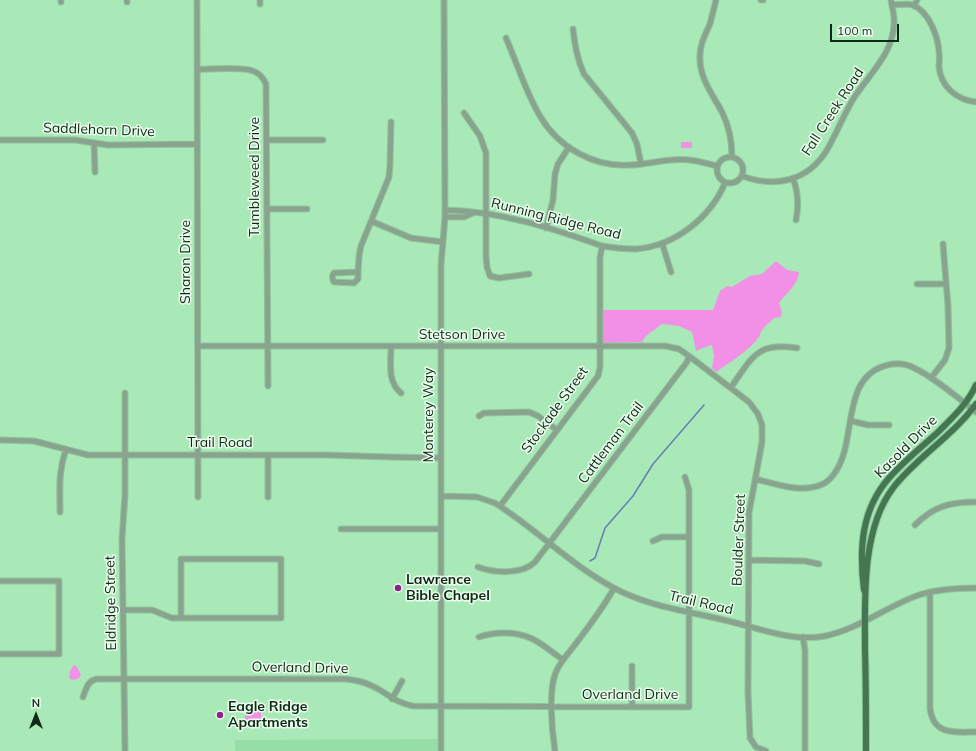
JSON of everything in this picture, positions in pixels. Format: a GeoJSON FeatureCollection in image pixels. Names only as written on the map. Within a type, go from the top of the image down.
{"type":"FeatureCollection","features":[{"type":"Feature","properties":{"kind":"main road","name":"Kasold Drive"},"geometry":{"type":"LineString","coordinates":[[866,602],[861,569],[861,551],[863,534],[872,505],[882,487],[892,475],[958,413],[976,385]]}},
{"type":"Feature","properties":{"kind":"main road","name":"Kasold Drive"},"geometry":{"type":"LineString","coordinates":[[866,751],[866,602],[873,530],[884,503],[901,478],[975,408]]}},
{"type":"Feature","properties":{"kind":"street","name":"Sharon Drive"},"geometry":{"type":"LineString","coordinates":[[197,0],[198,497]]}},
{"type":"Feature","properties":{"kind":"street","name":"Monterey Way"},"geometry":{"type":"LineString","coordinates":[[441,751],[441,265],[445,217],[444,0]]}},
{"type":"Feature","properties":{"kind":"street"},"geometry":{"type":"LineString","coordinates":[[716,0],[709,25],[702,42],[700,50],[700,64],[704,79],[726,121],[731,139],[732,157]]}},
{"type":"Feature","properties":{"kind":"street"},"geometry":{"type":"LineString","coordinates":[[914,6],[917,0]]}},
{"type":"Feature","properties":{"kind":"street"},"geometry":{"type":"LineString","coordinates":[[892,3],[909,4],[919,8],[928,18],[935,34],[939,52],[939,68],[943,81],[958,97],[964,100],[976,102]]}},
{"type":"Feature","properties":{"kind":"street","name":"Fall Creek Road"},"geometry":{"type":"LineString","coordinates":[[742,176],[766,182],[781,182],[808,171],[822,157],[856,95],[884,57],[892,39],[894,24],[892,3]]}},
{"type":"Feature","properties":{"kind":"street"},"geometry":{"type":"LineString","coordinates":[[573,29],[576,53],[584,74],[632,133],[637,144],[641,164]]}},
{"type":"Feature","properties":{"kind":"street"},"geometry":{"type":"LineString","coordinates":[[506,38],[533,104],[540,117],[553,134],[576,152],[593,160],[619,165],[684,159],[697,160],[717,166]]}},
{"type":"Feature","properties":{"kind":"street","name":"Tumbleweed Drive"},"geometry":{"type":"LineString","coordinates":[[198,69],[246,69],[257,72],[263,77],[266,84],[268,386]]}},
{"type":"Feature","properties":{"kind":"street"},"geometry":{"type":"LineString","coordinates":[[464,113],[480,136],[486,153],[486,256],[490,276],[499,278],[529,274]]}},
{"type":"Feature","properties":{"kind":"street"},"geometry":{"type":"LineString","coordinates":[[358,272],[334,273],[332,280],[337,283],[354,283],[358,279],[358,272],[358,257],[389,177],[391,122]]}},
{"type":"Feature","properties":{"kind":"street","name":"Saddlehorn Drive"},"geometry":{"type":"LineString","coordinates":[[0,140],[75,140],[108,144],[198,144]]}},
{"type":"Feature","properties":{"kind":"street"},"geometry":{"type":"LineString","coordinates":[[267,140],[324,140]]}},
{"type":"Feature","properties":{"kind":"street"},"geometry":{"type":"LineString","coordinates":[[94,143],[95,172]]}},
{"type":"Feature","properties":{"kind":"street"},"geometry":{"type":"LineString","coordinates":[[546,228],[553,200],[555,174],[558,164],[569,147]]}},
{"type":"Feature","properties":{"kind":"street"},"geometry":{"type":"LineString","coordinates":[[732,157],[736,158],[742,164],[742,176],[733,183],[725,183],[717,174],[717,166],[723,159],[732,157]]}},
{"type":"Feature","properties":{"kind":"street"},"geometry":{"type":"LineString","coordinates":[[793,178],[798,203],[796,220]]}},
{"type":"Feature","properties":{"kind":"street","name":"Running Ridge Road"},"geometry":{"type":"LineString","coordinates":[[445,210],[465,210],[473,213],[514,218],[602,246],[637,249],[662,243],[679,236],[699,221],[714,204],[720,196],[725,183]]}},
{"type":"Feature","properties":{"kind":"street"},"geometry":{"type":"LineString","coordinates":[[267,209],[307,209]]}},
{"type":"Feature","properties":{"kind":"street","name":"Running Ridge Road"},"geometry":{"type":"LineString","coordinates":[[445,217],[464,217],[473,213]]}},
{"type":"Feature","properties":{"kind":"street"},"geometry":{"type":"LineString","coordinates":[[371,221],[411,238],[443,242]]}},
{"type":"Feature","properties":{"kind":"street"},"geometry":{"type":"LineString","coordinates":[[662,243],[671,272]]}},
{"type":"Feature","properties":{"kind":"street"},"geometry":{"type":"LineString","coordinates":[[931,378],[945,360],[948,348],[948,306],[943,244]]}},
{"type":"Feature","properties":{"kind":"street","name":"Stockade Street"},"geometry":{"type":"LineString","coordinates":[[500,506],[598,376],[600,366],[600,258],[602,246]]}},
{"type":"Feature","properties":{"kind":"street"},"geometry":{"type":"LineString","coordinates":[[917,284],[946,284]]}},
{"type":"Feature","properties":{"kind":"street","name":"Stetson Drive"},"geometry":{"type":"LineString","coordinates":[[198,346],[664,346],[679,349],[718,377]]}},
{"type":"Feature","properties":{"kind":"street"},"geometry":{"type":"LineString","coordinates":[[392,346],[392,382],[401,393]]}},
{"type":"Feature","properties":{"kind":"street"},"geometry":{"type":"LineString","coordinates":[[731,387],[760,351],[774,346],[797,348]]}},
{"type":"Feature","properties":{"kind":"street","name":"Cattleman Trail"},"geometry":{"type":"LineString","coordinates":[[478,567],[488,571],[523,570],[535,562],[688,362],[689,356]]}},
{"type":"Feature","properties":{"kind":"street"},"geometry":{"type":"LineString","coordinates":[[755,479],[801,488],[817,486],[828,481],[842,460],[856,396],[860,385],[867,376],[877,369],[892,364],[906,365],[919,370],[965,404],[975,408]]}},
{"type":"Feature","properties":{"kind":"street","name":"Boulder Street"},"geometry":{"type":"LineString","coordinates":[[718,377],[754,407],[761,420],[763,430],[749,513],[749,733],[752,742],[756,746],[766,751]]}},
{"type":"Feature","properties":{"kind":"street","name":"Eldridge Street"},"geometry":{"type":"LineString","coordinates":[[125,393],[125,495],[122,524],[125,751]]}},
{"type":"Feature","properties":{"kind":"street"},"geometry":{"type":"LineString","coordinates":[[479,416],[484,413],[529,412],[538,416],[557,430]]}},
{"type":"Feature","properties":{"kind":"street"},"geometry":{"type":"LineString","coordinates":[[851,422],[868,425],[889,425]]}},
{"type":"Feature","properties":{"kind":"street","name":"Trail Road"},"geometry":{"type":"LineString","coordinates":[[0,440],[34,441],[66,450],[88,454],[326,454],[441,458]]}},
{"type":"Feature","properties":{"kind":"street"},"geometry":{"type":"LineString","coordinates":[[60,512],[60,468],[66,450]]}},
{"type":"Feature","properties":{"kind":"street"},"geometry":{"type":"LineString","coordinates":[[268,455],[268,497]]}},
{"type":"Feature","properties":{"kind":"street"},"geometry":{"type":"LineString","coordinates":[[684,477],[689,490],[689,613]]}},
{"type":"Feature","properties":{"kind":"street","name":"Trail Road"},"geometry":{"type":"LineString","coordinates":[[441,496],[477,497],[488,500],[500,506],[600,580],[614,588],[645,601],[689,613],[790,636],[803,638],[835,634],[910,598],[930,592],[954,588],[976,588]]}},
{"type":"Feature","properties":{"kind":"street"},"geometry":{"type":"LineString","coordinates":[[915,525],[924,517],[940,507],[954,503],[976,502]]}},
{"type":"Feature","properties":{"kind":"street"},"geometry":{"type":"LineString","coordinates":[[341,529],[441,529]]}},
{"type":"Feature","properties":{"kind":"street"},"geometry":{"type":"LineString","coordinates":[[653,541],[662,537],[688,537]]}},
{"type":"Feature","properties":{"kind":"street"},"geometry":{"type":"LineString","coordinates":[[122,610],[152,610],[172,618],[181,618],[281,618],[280,559],[181,559],[181,618]]}},
{"type":"Feature","properties":{"kind":"street"},"geometry":{"type":"LineString","coordinates":[[749,560],[805,560],[819,564]]}},
{"type":"Feature","properties":{"kind":"street"},"geometry":{"type":"LineString","coordinates":[[0,581],[59,581],[59,654],[0,654]]}},
{"type":"Feature","properties":{"kind":"street"},"geometry":{"type":"LineString","coordinates":[[555,751],[552,725],[552,706],[556,672],[563,660],[604,607],[614,588]]}},
{"type":"Feature","properties":{"kind":"street"},"geometry":{"type":"LineString","coordinates":[[930,592],[930,708],[932,719],[939,727],[946,731],[976,732]]}},
{"type":"Feature","properties":{"kind":"street","name":"Overland Drive"},"geometry":{"type":"LineString","coordinates":[[83,696],[89,683],[94,679],[350,680],[360,681],[371,685],[392,699],[412,706],[689,707],[689,613]]}},
{"type":"Feature","properties":{"kind":"street"},"geometry":{"type":"LineString","coordinates":[[479,637],[488,634],[515,633],[527,635],[563,660]]}},
{"type":"Feature","properties":{"kind":"street"},"geometry":{"type":"LineString","coordinates":[[803,638],[805,651],[805,751]]}},
{"type":"Feature","properties":{"kind":"street"},"geometry":{"type":"LineString","coordinates":[[632,666],[632,706]]}},
{"type":"Feature","properties":{"kind":"street"},"geometry":{"type":"LineString","coordinates":[[392,699],[402,682]]}},
{"type":"Feature","properties":{"kind":"shaded area"},"geometry":{"type":"Polygon","coordinates":[[[681,142],[692,142],[692,148],[681,148],[681,142]]]}},
{"type":"Feature","properties":{"kind":"shaded area"},"geometry":{"type":"Polygon","coordinates":[[[776,261],[787,270],[799,272],[794,285],[779,303],[782,312],[781,317],[774,318],[764,327],[759,337],[750,347],[716,372],[712,368],[714,356],[712,345],[696,351],[692,332],[679,326],[662,324],[646,336],[642,342],[603,343],[602,310],[713,310],[720,291],[727,286],[732,287],[750,276],[762,274],[776,261]]]}},
{"type":"Feature","properties":{"kind":"shaded area"},"geometry":{"type":"Polygon","coordinates":[[[74,665],[77,667],[81,675],[78,679],[73,680],[70,679],[69,676],[74,665]]]}},
{"type":"Feature","properties":{"kind":"shaded area"},"geometry":{"type":"Polygon","coordinates":[[[245,711],[261,711],[261,722],[245,722],[245,711]]]}},
{"type":"Feature","properties":{"kind":"shaded area"},"geometry":{"type":"Polygon","coordinates":[[[438,739],[438,751],[235,751],[235,740],[438,739]]]}},
{"type":"Feature","properties":{"kind":"waterway"},"geometry":{"type":"LineString","coordinates":[[590,561],[595,558],[605,528],[633,496],[653,464],[704,405]]}},
{"type":"Feature","properties":{"kind":"place","name":"Lawrence Bible Chapel"},"geometry":{"type":"Point","coordinates":[398,588]}},
{"type":"Feature","properties":{"kind":"place","name":"Eagle Ridge Apartments"},"geometry":{"type":"Point","coordinates":[220,715]}}]}
